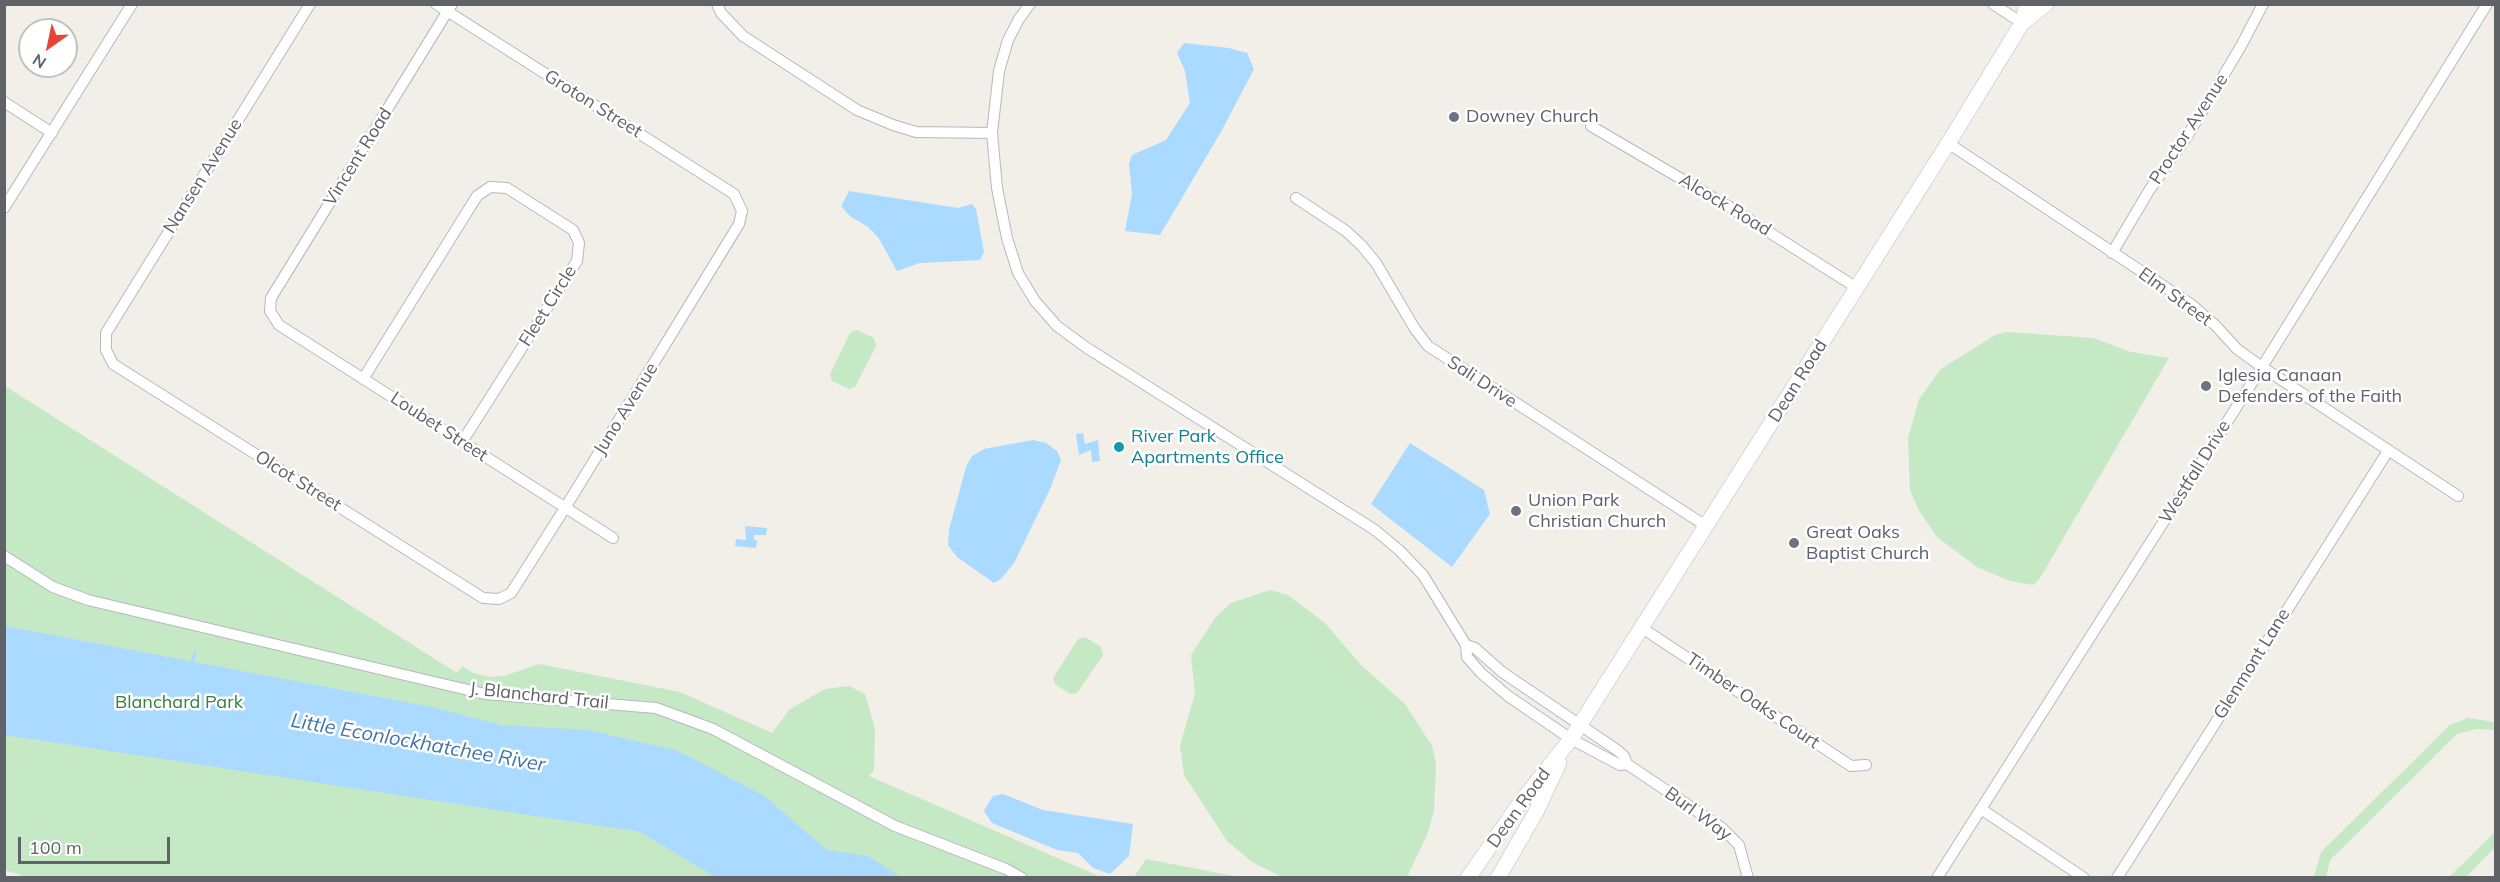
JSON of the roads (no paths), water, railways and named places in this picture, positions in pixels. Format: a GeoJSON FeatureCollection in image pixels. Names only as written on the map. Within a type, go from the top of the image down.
{"type":"FeatureCollection","features":[{"type":"Feature","properties":{"kind":"main road","name":"Dean Road"},"geometry":{"type":"LineString","coordinates":[[1468,878],[1520,803],[1580,725],[1948,143],[2022,23],[2028,4]]}},
{"type":"Feature","properties":{"kind":"main road","name":"Dean Road"},"geometry":{"type":"LineString","coordinates":[[2022,23],[2046,4]]}},
{"type":"Feature","properties":{"kind":"main road","name":"Dean Road"},"geometry":{"type":"LineString","coordinates":[[1498,878],[1536,812],[1571,739]]}},
{"type":"Feature","properties":{"kind":"street"},"geometry":{"type":"LineString","coordinates":[[4,208],[132,4]]}},
{"type":"Feature","properties":{"kind":"street","name":"Nansen Avenue"},"geometry":{"type":"LineString","coordinates":[[106,350],[106,333],[310,4]]}},
{"type":"Feature","properties":{"kind":"street","name":"Groton Street"},"geometry":{"type":"LineString","coordinates":[[436,4],[450,8],[734,194],[742,211]]}},
{"type":"Feature","properties":{"kind":"street"},"geometry":{"type":"LineString","coordinates":[[717,4],[721,13],[743,36],[857,110],[916,132],[992,133]]}},
{"type":"Feature","properties":{"kind":"street","name":"Burl Way"},"geometry":{"type":"LineString","coordinates":[[1030,4],[1018,19],[1008,40],[1002,61],[992,133],[997,188],[1006,238],[1018,273],[1035,301],[1057,326],[1087,348],[1376,530],[1423,575],[1466,645],[1467,657],[1495,686],[1571,739],[1620,765],[1627,764]]}},
{"type":"Feature","properties":{"kind":"street"},"geometry":{"type":"LineString","coordinates":[[1993,4],[2022,23]]}},
{"type":"Feature","properties":{"kind":"street","name":"Proctor Avenue"},"geometry":{"type":"LineString","coordinates":[[2112,253],[2150,189],[2192,128],[2263,4]]}},
{"type":"Feature","properties":{"kind":"street","name":"Westfall Drive"},"geometry":{"type":"LineString","coordinates":[[1937,878],[2262,367],[2487,4]]}},
{"type":"Feature","properties":{"kind":"street","name":"Vincent Road"},"geometry":{"type":"LineString","coordinates":[[270,311],[271,298],[450,8]]}},
{"type":"Feature","properties":{"kind":"street"},"geometry":{"type":"LineString","coordinates":[[4,102],[52,133]]}},
{"type":"Feature","properties":{"kind":"street","name":"Alcock Road"},"geometry":{"type":"LineString","coordinates":[[1591,126],[1731,208],[1857,288]]}},
{"type":"Feature","properties":{"kind":"street","name":"Elm Street"},"geometry":{"type":"LineString","coordinates":[[1948,143],[2192,305],[2237,349],[2262,367],[2458,496]]}},
{"type":"Feature","properties":{"kind":"street","name":"Fleet Circle"},"geometry":{"type":"LineString","coordinates":[[363,379],[477,196],[490,187],[507,188],[573,230],[579,243],[577,261],[462,442]]}},
{"type":"Feature","properties":{"kind":"street","name":"Sali Drive"},"geometry":{"type":"LineString","coordinates":[[1296,198],[1346,231],[1362,246],[1376,263],[1415,329],[1428,346],[1706,526]]}},
{"type":"Feature","properties":{"kind":"street","name":"Juno Avenue"},"geometry":{"type":"LineString","coordinates":[[499,599],[511,593],[565,508],[740,224],[742,211]]}},
{"type":"Feature","properties":{"kind":"street","name":"Loubet Street"},"geometry":{"type":"LineString","coordinates":[[270,311],[279,325],[613,538]]}},
{"type":"Feature","properties":{"kind":"street","name":"Olcot Street"},"geometry":{"type":"LineString","coordinates":[[106,350],[113,364],[483,598],[499,599]]}},
{"type":"Feature","properties":{"kind":"street","name":"Glenmont Lane"},"geometry":{"type":"LineString","coordinates":[[2117,878],[2388,451]]}},
{"type":"Feature","properties":{"kind":"street","name":"J. Blanchard Trail"},"geometry":{"type":"LineString","coordinates":[[4,556],[53,587],[88,600],[485,694],[656,708],[713,729],[895,826],[1006,869],[1022,878]]}},
{"type":"Feature","properties":{"kind":"street","name":"Timber Oaks Court"},"geometry":{"type":"LineString","coordinates":[[1642,628],[1851,766],[1866,765]]}},
{"type":"Feature","properties":{"kind":"street","name":"Burl Way"},"geometry":{"type":"LineString","coordinates":[[1466,645],[1475,648],[1502,672],[1624,756],[1627,764],[1722,828],[1739,845],[1748,878]]}},
{"type":"Feature","properties":{"kind":"street"},"geometry":{"type":"LineString","coordinates":[[1981,808],[2084,878]]}},
{"type":"Feature","properties":{"kind":"water"},"geometry":{"type":"Polygon","coordinates":[[[1184,43],[1229,48],[1247,53],[1254,69],[1222,130],[1160,235],[1125,231],[1132,194],[1129,164],[1132,155],[1166,140],[1190,103],[1185,71],[1177,53],[1184,43]]]}},
{"type":"Feature","properties":{"kind":"water"},"geometry":{"type":"Polygon","coordinates":[[[849,191],[958,208],[972,204],[976,209],[984,252],[980,260],[920,263],[897,271],[878,237],[868,227],[850,216],[841,206],[849,191]]]}},
{"type":"Feature","properties":{"kind":"water"},"geometry":{"type":"Polygon","coordinates":[[[1083,433],[1085,444],[1098,440],[1100,461],[1092,462],[1091,450],[1079,455],[1076,434],[1083,433]]]}},
{"type":"Feature","properties":{"kind":"water"},"geometry":{"type":"Polygon","coordinates":[[[1033,440],[1046,443],[1057,451],[1061,460],[1050,489],[1014,563],[1001,579],[994,583],[957,557],[948,545],[949,530],[966,467],[972,456],[984,449],[1033,440]]]}},
{"type":"Feature","properties":{"kind":"water"},"geometry":{"type":"Polygon","coordinates":[[[1410,443],[1484,490],[1490,514],[1452,567],[1371,504],[1410,443]]]}},
{"type":"Feature","properties":{"kind":"water"},"geometry":{"type":"Polygon","coordinates":[[[745,526],[767,528],[766,535],[754,535],[754,540],[757,540],[756,548],[735,546],[736,539],[746,540],[745,526]]]}},
{"type":"Feature","properties":{"kind":"water","name":"Little Econlockhatchee River"},"geometry":{"type":"Polygon","coordinates":[[[5,626],[432,707],[501,725],[588,730],[678,751],[763,795],[827,850],[868,856],[901,877],[715,877],[640,832],[5,735],[5,626]]]}},
{"type":"Feature","properties":{"kind":"water"},"geometry":{"type":"Polygon","coordinates":[[[1003,794],[1043,810],[1133,824],[1129,856],[1110,874],[1093,868],[1078,853],[1057,850],[992,823],[984,811],[993,796],[1003,794]]]}},
{"type":"Feature","properties":{"kind":"waterway"},"geometry":{"type":"LineString","coordinates":[[191,666],[195,653]]}},
{"type":"Feature","properties":{"kind":"place","name":"Downey Church"},"geometry":{"type":"Point","coordinates":[1454,117]}},
{"type":"Feature","properties":{"kind":"place","name":"Iglesia Canaan Defenders of the Faith"},"geometry":{"type":"Point","coordinates":[2206,386]}},
{"type":"Feature","properties":{"kind":"place","name":"River Park Apartments Office"},"geometry":{"type":"Point","coordinates":[1119,447]}},
{"type":"Feature","properties":{"kind":"place","name":"Union Park Christian Church"},"geometry":{"type":"Point","coordinates":[1516,511]}},
{"type":"Feature","properties":{"kind":"place","name":"Great Oaks Baptist Church"},"geometry":{"type":"Point","coordinates":[1794,543]}},
{"type":"Feature","properties":{"kind":"park label","name":"Blanchard Park"},"geometry":{"type":"Point","coordinates":[179,703]}}]}
